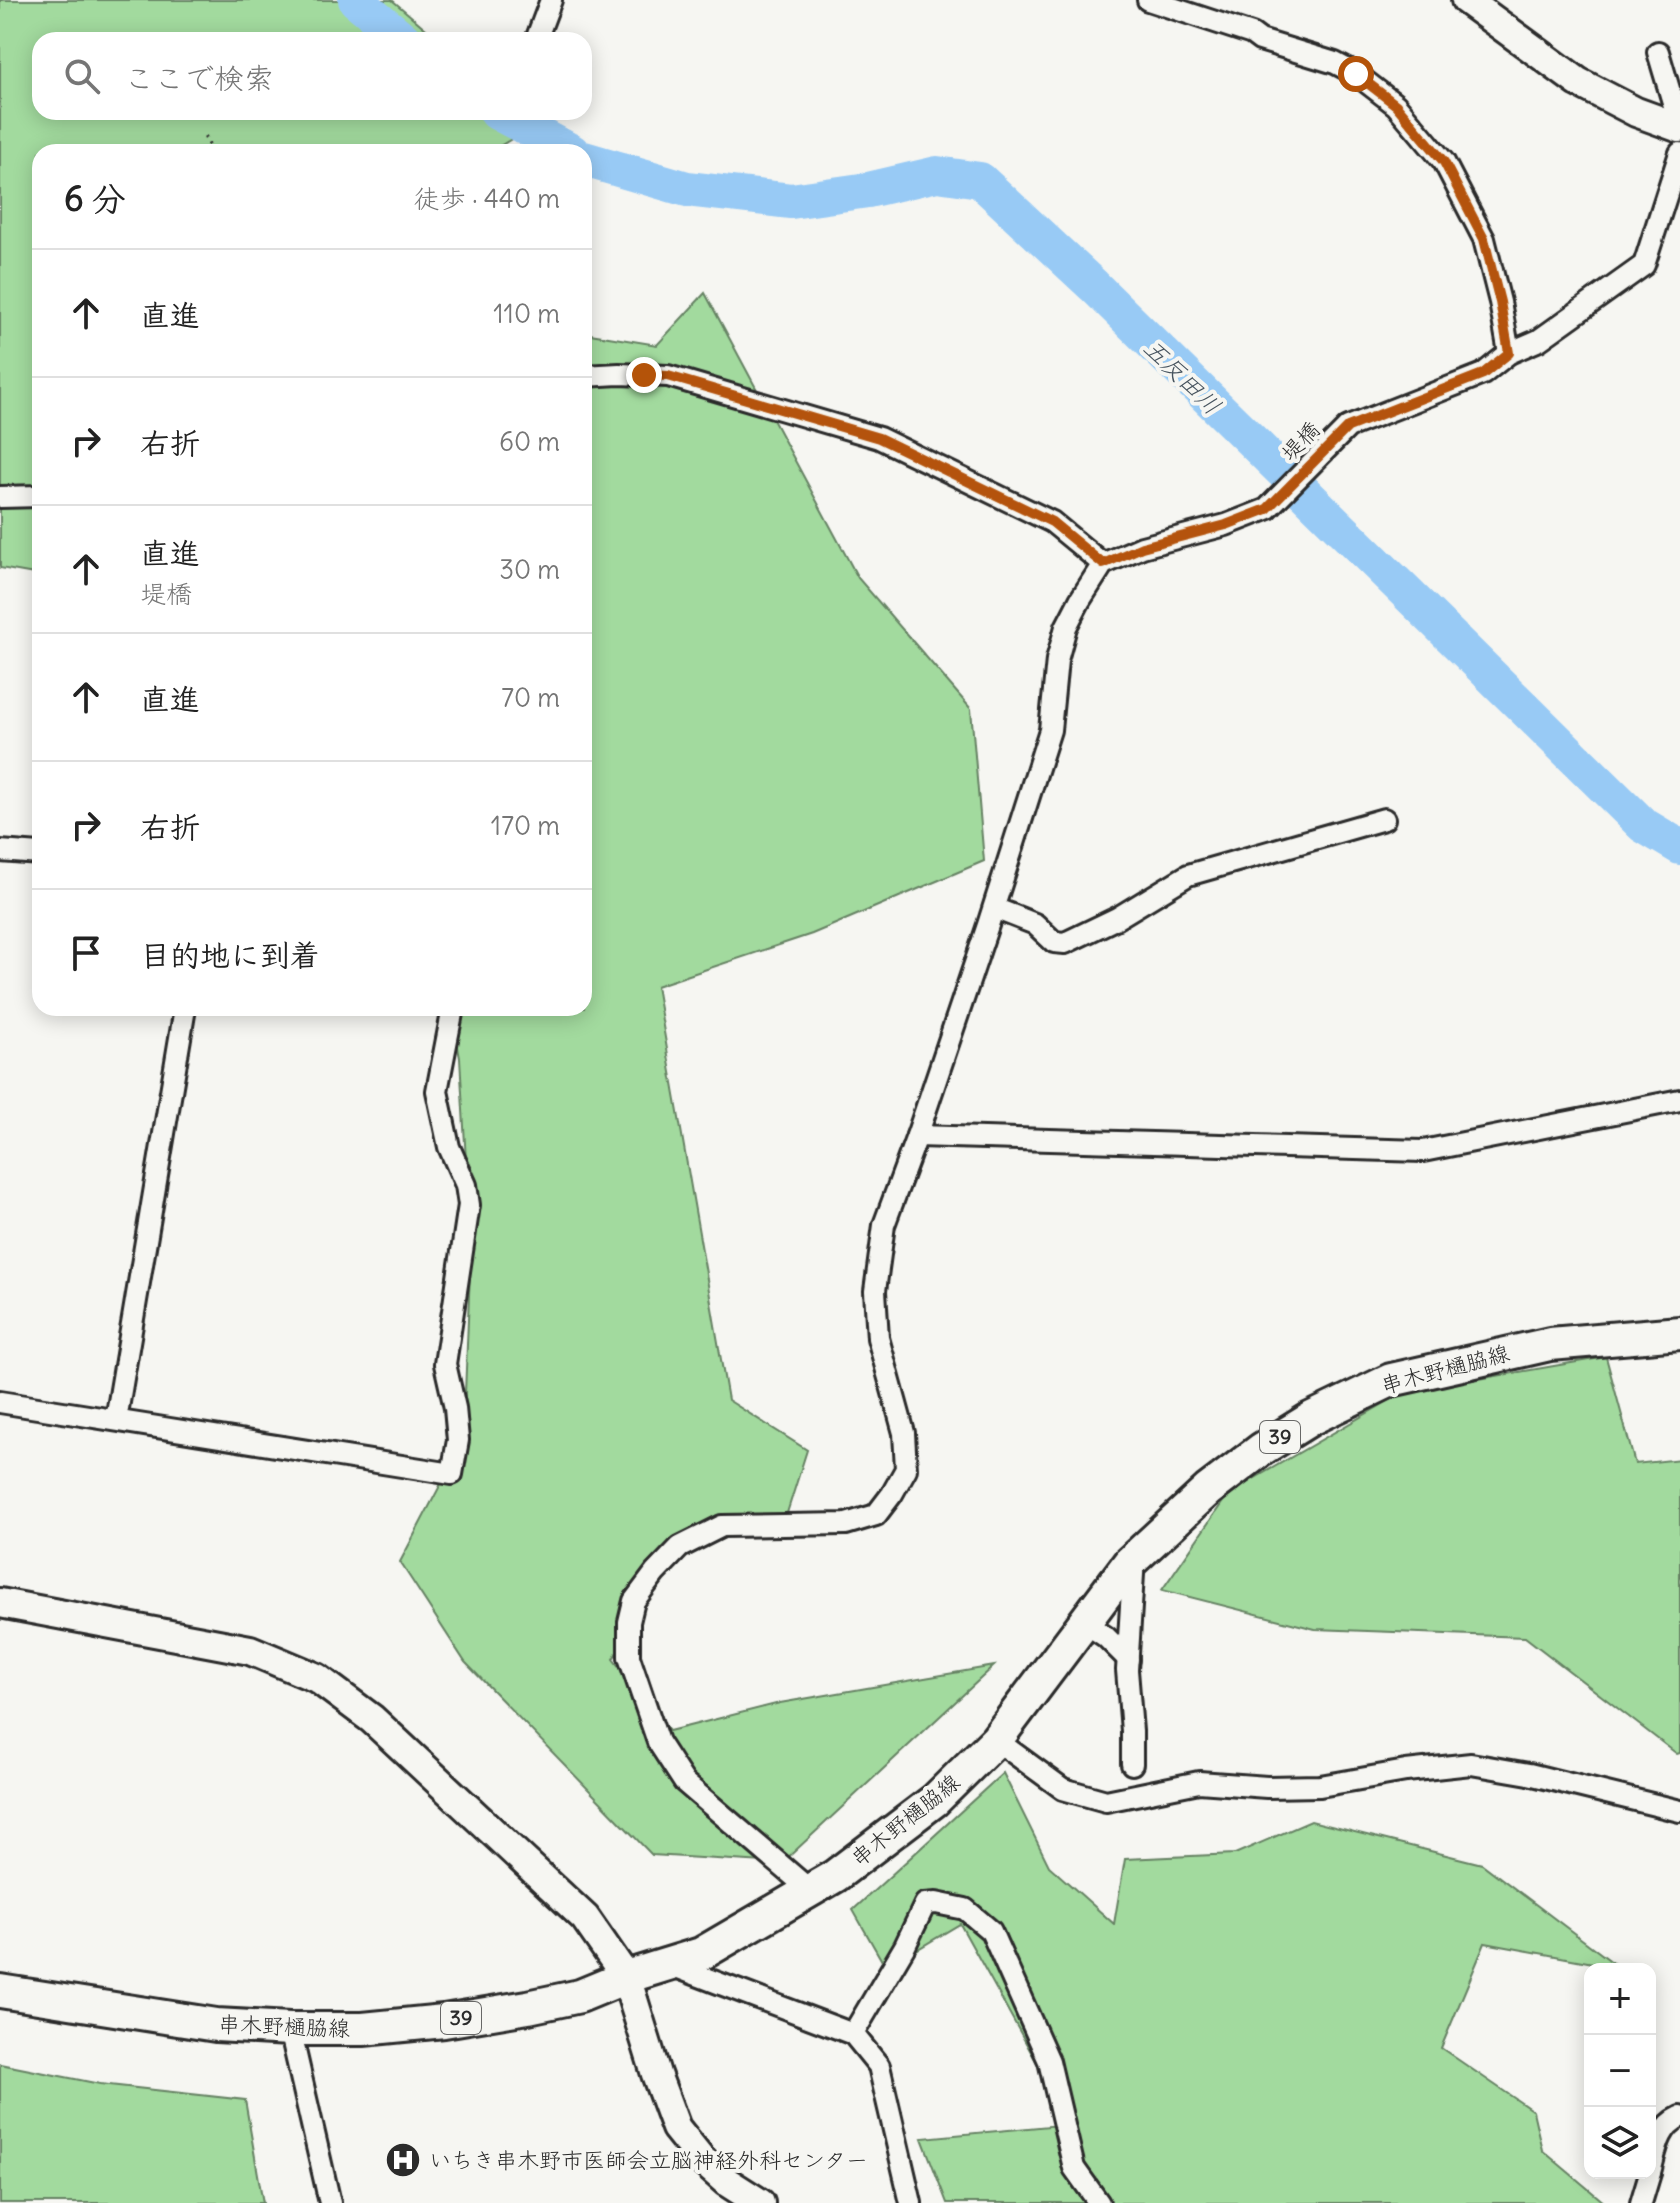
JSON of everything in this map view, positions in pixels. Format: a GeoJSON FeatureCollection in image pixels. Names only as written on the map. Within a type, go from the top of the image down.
{"type":"FeatureCollection","features":[{"type":"Feature","properties":{"kind":"main road","name":"串木野樋脇線"},"geometry":{"type":"LineString","coordinates":[[0,1991],[216,2025],[363,2029],[444,2021],[580,1996],[626,1977],[701,1954],[835,1876],[935,1800],[996,1740],[1134,1558],[1208,1490],[1262,1449],[1312,1418],[1391,1380],[1455,1363],[1550,1344],[1680,1333]]}},
{"type":"Feature","properties":{"kind":"street"},"geometry":{"type":"LineString","coordinates":[[539,32],[551,0]]}},
{"type":"Feature","properties":{"kind":"street"},"geometry":{"type":"LineString","coordinates":[[1148,0],[1335,63],[1356,74],[1396,105],[1444,162],[1484,239],[1509,353],[1539,340],[1644,265],[1680,153]]}},
{"type":"Feature","properties":{"kind":"street"},"geometry":{"type":"LineString","coordinates":[[1466,0],[1578,82],[1636,112],[1680,127]]}},
{"type":"Feature","properties":{"kind":"street"},"geometry":{"type":"LineString","coordinates":[[1658,52],[1680,127]]}},
{"type":"Feature","properties":{"kind":"street","name":"堤橋"},"geometry":{"type":"LineString","coordinates":[[1103,564],[1142,547],[1226,525],[1267,509],[1348,427],[1483,374],[1509,353]]}},
{"type":"Feature","properties":{"kind":"street"},"geometry":{"type":"LineString","coordinates":[[592,376],[668,376],[879,438],[1052,522],[1103,564],[1066,627],[1057,660],[1050,730],[994,908],[884,1225],[875,1291],[878,1338],[904,1433],[906,1469],[876,1515],[846,1524],[722,1526],[680,1547],[634,1601],[629,1622],[629,1657],[658,1742],[684,1782],[811,1891]]}},
{"type":"Feature","properties":{"kind":"street"},"geometry":{"type":"LineString","coordinates":[[0,497],[32,496]]}},
{"type":"Feature","properties":{"kind":"street"},"geometry":{"type":"LineString","coordinates":[[994,908],[1035,924],[1054,942],[1065,943],[1117,918],[1188,875],[1384,819]]}},
{"type":"Feature","properties":{"kind":"street"},"geometry":{"type":"LineString","coordinates":[[0,851],[32,853]]}},
{"type":"Feature","properties":{"kind":"street"},"geometry":{"type":"LineString","coordinates":[[116,1420],[184,1016]]}},
{"type":"Feature","properties":{"kind":"street"},"geometry":{"type":"LineString","coordinates":[[0,1402],[452,1474],[458,1440],[455,1408],[445,1364],[469,1205],[466,1185],[449,1147],[437,1091],[451,1016]]}},
{"type":"Feature","properties":{"kind":"street"},"geometry":{"type":"LineString","coordinates":[[917,1136],[1423,1151],[1680,1100]]}},
{"type":"Feature","properties":{"kind":"street"},"geometry":{"type":"LineString","coordinates":[[1132,1764],[1128,1659],[1134,1558]]}},
{"type":"Feature","properties":{"kind":"street"},"geometry":{"type":"LineString","coordinates":[[0,1603],[250,1650],[317,1678],[372,1719],[585,1918],[626,1977],[676,2128],[701,2159],[727,2182],[760,2203]]}},
{"type":"Feature","properties":{"kind":"street"},"geometry":{"type":"LineString","coordinates":[[1085,1623],[1106,1637],[1128,1659]]}},
{"type":"Feature","properties":{"kind":"street"},"geometry":{"type":"LineString","coordinates":[[996,1740],[1063,1789],[1106,1801],[1199,1782],[1267,1787],[1320,1786],[1406,1771],[1471,1764],[1529,1774],[1680,1811]]}},
{"type":"Feature","properties":{"kind":"street"},"geometry":{"type":"LineString","coordinates":[[853,2034],[905,1946],[925,1904],[965,1909],[991,1931],[1049,2061],[1074,2168],[1099,2203]]}},
{"type":"Feature","properties":{"kind":"street"},"geometry":{"type":"LineString","coordinates":[[668,1964],[853,2034],[879,2066],[911,2203]]}},
{"type":"Feature","properties":{"kind":"street"},"geometry":{"type":"LineString","coordinates":[[290,2029],[330,2203]]}},
{"type":"Feature","properties":{"kind":"street"},"geometry":{"type":"LineString","coordinates":[[1656,2152],[1661,2134],[1670,2122],[1680,2117]]}},
{"type":"Feature","properties":{"kind":"street"},"geometry":{"type":"LineString","coordinates":[[1641,2203],[1648,2179]]}},
{"type":"Feature","properties":{"kind":"path"},"geometry":{"type":"LineString","coordinates":[[205,136],[208,144]]}},
{"type":"Feature","properties":{"kind":"green space"},"geometry":{"type":"Polygon","coordinates":[[[0,0],[392,0],[430,32],[32,32],[32,120],[534,120],[538,123],[503,144],[32,144],[32,574],[0,568],[0,0]]]}},
{"type":"Feature","properties":{"kind":"green space"},"geometry":{"type":"Polygon","coordinates":[[[705,293],[858,578],[971,709],[984,861],[812,934],[656,986],[728,1400],[807,1450],[787,1513],[673,1555],[613,1659],[669,1731],[780,1703],[994,1666],[782,1863],[652,1855],[465,1662],[400,1562],[463,1442],[471,1247],[460,1058],[452,1016],[592,1016],[592,334],[657,345],[705,293]]]}},
{"type":"Feature","properties":{"kind":"green space"},"geometry":{"type":"Polygon","coordinates":[[[1606,1357],[1635,1464],[1680,1459],[1680,1753],[1677,1754],[1525,1637],[1315,1629],[1162,1590],[1229,1493],[1404,1392],[1606,1357]]]}},
{"type":"Feature","properties":{"kind":"green space"},"geometry":{"type":"Polygon","coordinates":[[[1003,1773],[1049,1866],[1114,1924],[1125,1859],[1235,1854],[1311,1821],[1482,1864],[1613,1963],[1593,1963],[1485,1943],[1441,2048],[1533,2111],[1542,2150],[1605,2203],[947,2203],[922,2138],[1071,2124],[960,1924],[886,1968],[853,1910],[1003,1773]]]}},
{"type":"Feature","properties":{"kind":"green space"},"geometry":{"type":"Polygon","coordinates":[[[0,2064],[100,2084],[245,2100],[263,2203],[0,2203],[0,2064]]]}},
{"type":"Feature","properties":{"kind":"waterway","name":"五反田川"},"geometry":{"type":"LineString","coordinates":[[356,0],[394,32]]}},
{"type":"Feature","properties":{"kind":"waterway","name":"五反田川"},"geometry":{"type":"LineString","coordinates":[[512,120],[557,144]]}},
{"type":"Feature","properties":{"kind":"waterway","name":"五反田川"},"geometry":{"type":"LineString","coordinates":[[592,161],[687,189],[791,201],[868,190],[937,174],[980,180],[1094,286],[1643,825],[1680,847]]}},
{"type":"Feature","properties":{"kind":"place","name":"いちき串木野市医師会立脳神経外科センター"},"geometry":{"type":"Point","coordinates":[403,2160]}},
{"type":"Feature","properties":{"kind":"route"},"geometry":{"type":"LineString","coordinates":[[644,375],[668,376],[879,438],[1052,522],[1103,564],[1142,547],[1226,525],[1267,509],[1348,427],[1483,374],[1509,353],[1484,239],[1444,162],[1396,105],[1356,74]]}}]}
